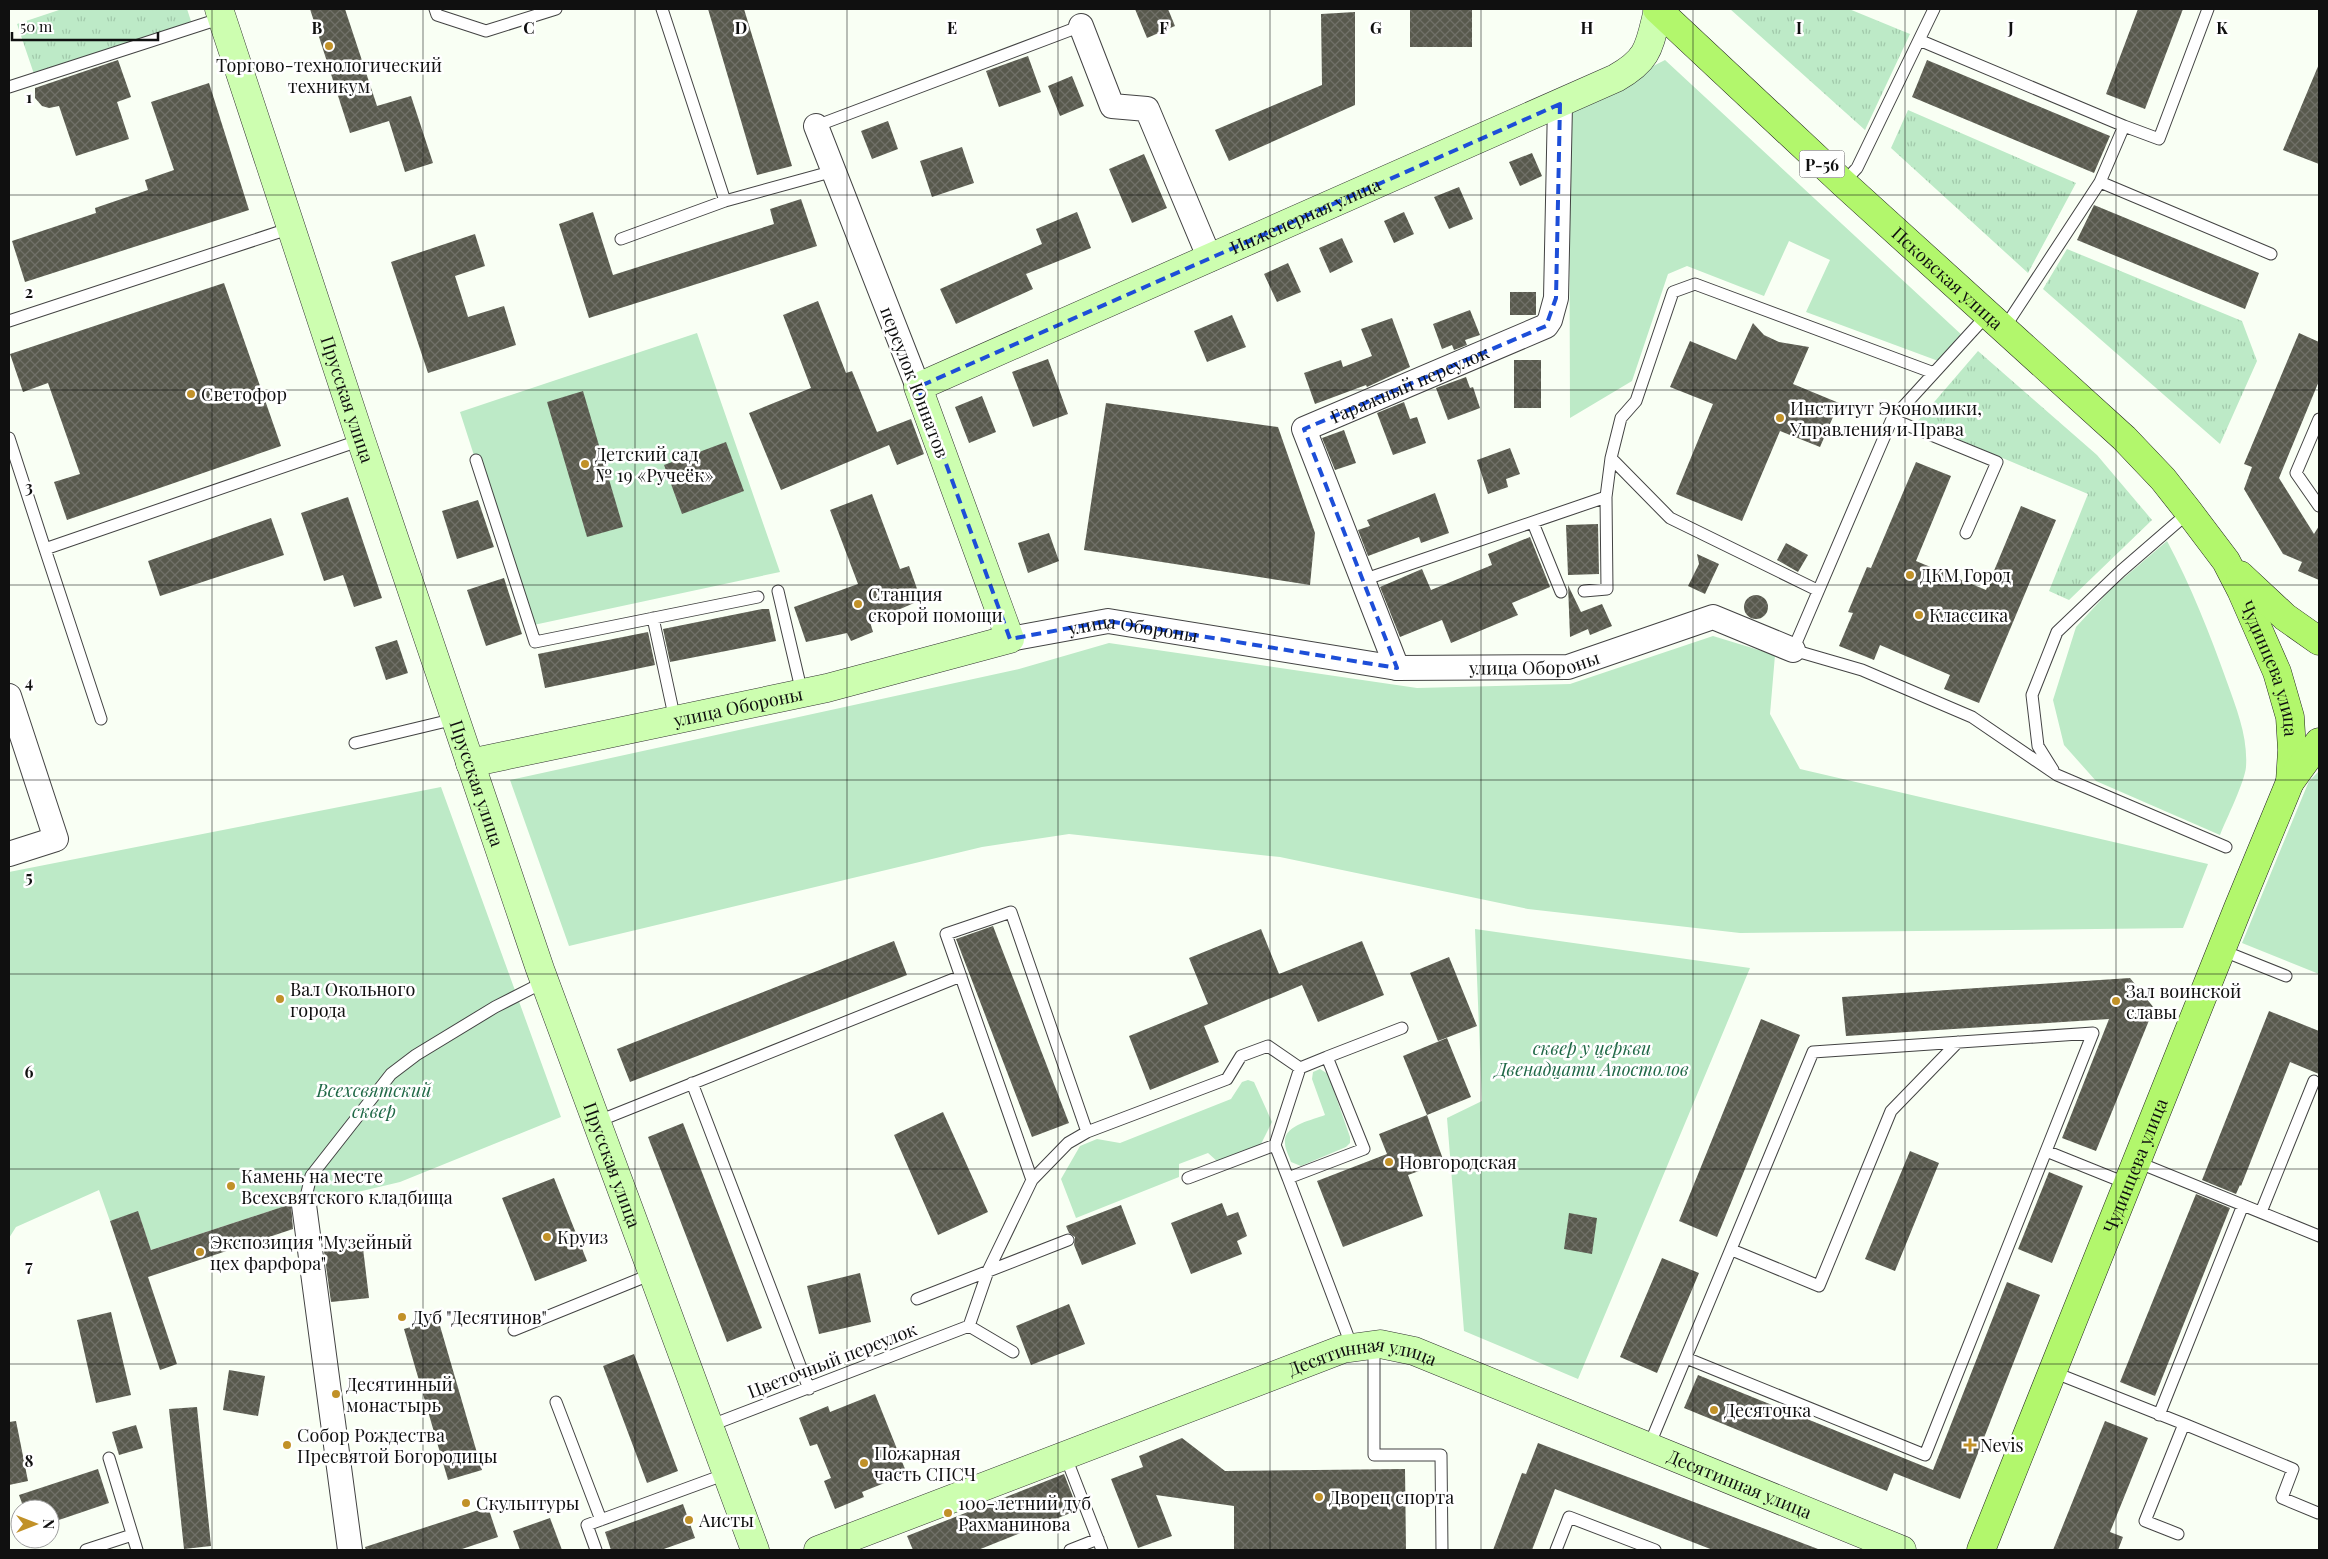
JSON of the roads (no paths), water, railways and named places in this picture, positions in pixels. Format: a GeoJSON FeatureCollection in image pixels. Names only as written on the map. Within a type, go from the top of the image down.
{"type":"FeatureCollection","features":[{"type":"Feature","properties":{"kind":"main road","name":"Псковская улица"},"geometry":{"type":"LineString","coordinates":[[1658,9],[1843,183],[2124,438],[2163,478],[2226,561]]}},
{"type":"Feature","properties":{"kind":"main road"},"geometry":{"type":"LineString","coordinates":[[2226,561],[2285,617],[2319,641]]}},
{"type":"Feature","properties":{"kind":"main road","name":"Чудинцева улица"},"geometry":{"type":"LineString","coordinates":[[2226,561],[2255,621],[2277,672],[2284,694],[2292,734],[2290,782]]}},
{"type":"Feature","properties":{"kind":"main road","name":"Чудинцева улица"},"geometry":{"type":"LineString","coordinates":[[1981,1550],[2290,782],[2319,742]]}},
{"type":"Feature","properties":{"kind":"street","name":"Инженерная улица"},"geometry":{"type":"LineString","coordinates":[[918,387],[1616,78],[1639,63],[1648,49],[1658,9]]}},
{"type":"Feature","properties":{"kind":"street","name":"Прусская улица"},"geometry":{"type":"LineString","coordinates":[[221,13],[361,440],[544,982],[754,1550]]}},
{"type":"Feature","properties":{"kind":"street"},"geometry":{"type":"LineString","coordinates":[[1081,26],[1112,106],[1147,110],[1210,259]]}},
{"type":"Feature","properties":{"kind":"street","name":"Гаражный переулок"},"geometry":{"type":"LineString","coordinates":[[1397,668],[1304,428],[1546,326],[1550,320],[1556,298],[1560,104]]}},
{"type":"Feature","properties":{"kind":"street","name":"переулок Юннатов"},"geometry":{"type":"LineString","coordinates":[[816,126],[918,387],[1010,639]]}},
{"type":"Feature","properties":{"kind":"street","name":"улица Обороны"},"geometry":{"type":"LineString","coordinates":[[470,763],[802,693],[1010,639],[1108,620],[1397,668],[1568,668],[1714,617],[1793,650]]}},
{"type":"Feature","properties":{"kind":"street"},"geometry":{"type":"LineString","coordinates":[[9,696],[56,839],[9,854]]}},
{"type":"Feature","properties":{"kind":"street"},"geometry":{"type":"LineString","coordinates":[[304,1205],[350,1550]]}},
{"type":"Feature","properties":{"kind":"street","name":"Десятинная улица"},"geometry":{"type":"LineString","coordinates":[[818,1550],[1343,1348],[1380,1344],[1414,1351],[1649,1446],[1892,1548]]}},
{"type":"Feature","properties":{"kind":"lane"},"geometry":{"type":"LineString","coordinates":[[435,9],[437,15],[486,31],[556,9]]}},
{"type":"Feature","properties":{"kind":"lane"},"geometry":{"type":"LineString","coordinates":[[662,9],[725,201]]}},
{"type":"Feature","properties":{"kind":"lane"},"geometry":{"type":"LineString","coordinates":[[1843,183],[1857,168],[1934,9]]}},
{"type":"Feature","properties":{"kind":"lane"},"geometry":{"type":"LineString","coordinates":[[1920,40],[2159,139],[2208,9]]}},
{"type":"Feature","properties":{"kind":"lane"},"geometry":{"type":"LineString","coordinates":[[9,87],[221,13]]}},
{"type":"Feature","properties":{"kind":"lane"},"geometry":{"type":"LineString","coordinates":[[816,126],[1081,26]]}},
{"type":"Feature","properties":{"kind":"lane"},"geometry":{"type":"LineString","coordinates":[[2124,126],[2100,182],[1995,322],[1934,373],[1892,419],[1817,590],[1793,650],[1862,670],[1972,717],[2057,775],[2226,847]]}},
{"type":"Feature","properties":{"kind":"lane"},"geometry":{"type":"LineString","coordinates":[[621,239],[725,201],[834,171]]}},
{"type":"Feature","properties":{"kind":"lane"},"geometry":{"type":"LineString","coordinates":[[2100,182],[2271,254]]}},
{"type":"Feature","properties":{"kind":"lane"},"geometry":{"type":"LineString","coordinates":[[9,321],[291,228]]}},
{"type":"Feature","properties":{"kind":"lane"},"geometry":{"type":"LineString","coordinates":[[1584,591],[1607,589],[1606,497],[1611,458],[1621,418],[1636,401],[1673,292],[1695,284],[1934,373]]}},
{"type":"Feature","properties":{"kind":"lane"},"geometry":{"type":"LineString","coordinates":[[1892,419],[1997,462],[1966,533]]}},
{"type":"Feature","properties":{"kind":"lane"},"geometry":{"type":"LineString","coordinates":[[2319,419],[2296,473],[2319,506]]}},
{"type":"Feature","properties":{"kind":"lane"},"geometry":{"type":"LineString","coordinates":[[9,438],[101,719]]}},
{"type":"Feature","properties":{"kind":"lane"},"geometry":{"type":"LineString","coordinates":[[45,549],[361,440]]}},
{"type":"Feature","properties":{"kind":"lane"},"geometry":{"type":"LineString","coordinates":[[1611,458],[1670,518],[1817,590]]}},
{"type":"Feature","properties":{"kind":"lane"},"geometry":{"type":"LineString","coordinates":[[476,460],[535,642],[758,596]]}},
{"type":"Feature","properties":{"kind":"lane"},"geometry":{"type":"LineString","coordinates":[[1363,580],[1606,497]]}},
{"type":"Feature","properties":{"kind":"lane"},"geometry":{"type":"LineString","coordinates":[[2057,775],[2038,746],[2032,695],[2057,632],[2121,571],[2189,512]]}},
{"type":"Feature","properties":{"kind":"lane"},"geometry":{"type":"LineString","coordinates":[[1533,523],[1561,592]]}},
{"type":"Feature","properties":{"kind":"lane"},"geometry":{"type":"LineString","coordinates":[[778,591],[802,693]]}},
{"type":"Feature","properties":{"kind":"lane"},"geometry":{"type":"LineString","coordinates":[[653,618],[675,720]]}},
{"type":"Feature","properties":{"kind":"lane"},"geometry":{"type":"LineString","coordinates":[[355,743],[455,719]]}},
{"type":"Feature","properties":{"kind":"lane"},"geometry":{"type":"LineString","coordinates":[[1032,1180],[946,934],[1011,912],[1087,1132]]}},
{"type":"Feature","properties":{"kind":"lane"},"geometry":{"type":"LineString","coordinates":[[2221,950],[2286,976]]}},
{"type":"Feature","properties":{"kind":"lane"},"geometry":{"type":"LineString","coordinates":[[596,1122],[960,976]]}},
{"type":"Feature","properties":{"kind":"lane"},"geometry":{"type":"LineString","coordinates":[[304,1205],[311,1176],[391,1074],[416,1055],[463,1026],[544,982]]}},
{"type":"Feature","properties":{"kind":"lane"},"geometry":{"type":"LineString","coordinates":[[1300,1068],[1402,1028]]}},
{"type":"Feature","properties":{"kind":"lane"},"geometry":{"type":"LineString","coordinates":[[1649,1446],[1813,1052],[2093,1033],[1925,1456],[1686,1358]]}},
{"type":"Feature","properties":{"kind":"lane"},"geometry":{"type":"LineString","coordinates":[[1732,1250],[1819,1286],[1891,1111],[1958,1042]]}},
{"type":"Feature","properties":{"kind":"lane"},"geometry":{"type":"LineString","coordinates":[[1013,1352],[969,1326],[988,1271],[1032,1180],[1068,1143],[1087,1132],[1227,1079],[1242,1056],[1268,1046],[1300,1068]]}},
{"type":"Feature","properties":{"kind":"lane"},"geometry":{"type":"LineString","coordinates":[[1288,1178],[1364,1149],[1327,1057]]}},
{"type":"Feature","properties":{"kind":"lane"},"geometry":{"type":"LineString","coordinates":[[1300,1068],[1275,1146],[1363,1346],[1374,1455],[1441,1455],[1442,1550]]}},
{"type":"Feature","properties":{"kind":"lane"},"geometry":{"type":"LineString","coordinates":[[2261,1212],[2314,1082]]}},
{"type":"Feature","properties":{"kind":"lane"},"geometry":{"type":"LineString","coordinates":[[692,1083],[809,1389]]}},
{"type":"Feature","properties":{"kind":"lane"},"geometry":{"type":"LineString","coordinates":[[1188,1178],[1275,1146]]}},
{"type":"Feature","properties":{"kind":"lane"},"geometry":{"type":"LineString","coordinates":[[2046,1151],[2132,1173],[2242,1205],[2319,1236]]}},
{"type":"Feature","properties":{"kind":"lane"},"geometry":{"type":"LineString","coordinates":[[2159,1414],[2242,1205]]}},
{"type":"Feature","properties":{"kind":"lane"},"geometry":{"type":"LineString","coordinates":[[916,1299],[1068,1240]]}},
{"type":"Feature","properties":{"kind":"lane"},"geometry":{"type":"LineString","coordinates":[[514,1330],[652,1274]]}},
{"type":"Feature","properties":{"kind":"lane","name":"Цветочный переулок"},"geometry":{"type":"LineString","coordinates":[[708,1426],[809,1389],[969,1326]]}},
{"type":"Feature","properties":{"kind":"lane"},"geometry":{"type":"LineString","coordinates":[[2053,1372],[2293,1469],[2282,1498],[2318,1513]]}},
{"type":"Feature","properties":{"kind":"lane"},"geometry":{"type":"LineString","coordinates":[[556,1402],[601,1520]]}},
{"type":"Feature","properties":{"kind":"lane"},"geometry":{"type":"LineString","coordinates":[[2178,1534],[2145,1521],[2184,1424]]}},
{"type":"Feature","properties":{"kind":"lane"},"geometry":{"type":"LineString","coordinates":[[1066,1455],[1100,1545],[1070,1550]]}},
{"type":"Feature","properties":{"kind":"lane"},"geometry":{"type":"LineString","coordinates":[[109,1458],[138,1550]]}},
{"type":"Feature","properties":{"kind":"lane"},"geometry":{"type":"LineString","coordinates":[[596,1550],[587,1525],[726,1474]]}},
{"type":"Feature","properties":{"kind":"lane"},"geometry":{"type":"LineString","coordinates":[[1556,1550],[1569,1517],[1655,1550]]}},
{"type":"Feature","properties":{"kind":"lane"},"geometry":{"type":"LineString","coordinates":[[86,1550],[132,1535]]}},
{"type":"Feature","properties":{"kind":"place","name":"Торгово-технологический техникум"},"geometry":{"type":"Point","coordinates":[329,46]}},
{"type":"Feature","properties":{"kind":"place","name":"Светофор"},"geometry":{"type":"Point","coordinates":[191,394]}},
{"type":"Feature","properties":{"kind":"place","name":"Институт Экономики, Управления и Права"},"geometry":{"type":"Point","coordinates":[1780,418]}},
{"type":"Feature","properties":{"kind":"place","name":"Детский сад № 19 «Ручеёк»"},"geometry":{"type":"Point","coordinates":[585,464]}},
{"type":"Feature","properties":{"kind":"place","name":"ДКМ Город"},"geometry":{"type":"Point","coordinates":[1910,575]}},
{"type":"Feature","properties":{"kind":"place","name":"Станция скорой помощи"},"geometry":{"type":"Point","coordinates":[858,604]}},
{"type":"Feature","properties":{"kind":"place","name":"Классика"},"geometry":{"type":"Point","coordinates":[1919,615]}},
{"type":"Feature","properties":{"kind":"place","name":"Вал Окольного города"},"geometry":{"type":"Point","coordinates":[280,999]}},
{"type":"Feature","properties":{"kind":"place","name":"Зал воинской славы"},"geometry":{"type":"Point","coordinates":[2116,1001]}},
{"type":"Feature","properties":{"kind":"place","name":"Новгородская"},"geometry":{"type":"Point","coordinates":[1389,1162]}},
{"type":"Feature","properties":{"kind":"place","name":"Камень на месте Всехсвятского кладбища"},"geometry":{"type":"Point","coordinates":[231,1186]}},
{"type":"Feature","properties":{"kind":"place","name":"Круиз"},"geometry":{"type":"Point","coordinates":[547,1237]}},
{"type":"Feature","properties":{"kind":"place","name":"Экспозиция \"Музейный цех фарфора\""},"geometry":{"type":"Point","coordinates":[200,1252]}},
{"type":"Feature","properties":{"kind":"place","name":"Дуб \"Десятинов\""},"geometry":{"type":"Point","coordinates":[402,1317]}},
{"type":"Feature","properties":{"kind":"place","name":"Десятинный монастырь"},"geometry":{"type":"Point","coordinates":[336,1394]}},
{"type":"Feature","properties":{"kind":"place","name":"Десяточка"},"geometry":{"type":"Point","coordinates":[1714,1410]}},
{"type":"Feature","properties":{"kind":"place","name":"Собор Рождества Пресвятой Богородицы"},"geometry":{"type":"Point","coordinates":[287,1445]}},
{"type":"Feature","properties":{"kind":"place","name":"Nevis"},"geometry":{"type":"Point","coordinates":[1970,1445]}},
{"type":"Feature","properties":{"kind":"place","name":"Пожарная часть СПСЧ"},"geometry":{"type":"Point","coordinates":[864,1463]}},
{"type":"Feature","properties":{"kind":"place","name":"Дворец спорта"},"geometry":{"type":"Point","coordinates":[1319,1497]}},
{"type":"Feature","properties":{"kind":"place","name":"Скульптуры"},"geometry":{"type":"Point","coordinates":[466,1503]}},
{"type":"Feature","properties":{"kind":"place","name":"100-летний дуб Рахманинова"},"geometry":{"type":"Point","coordinates":[948,1513]}},
{"type":"Feature","properties":{"kind":"place","name":"Аисты"},"geometry":{"type":"Point","coordinates":[689,1520]}},
{"type":"Feature","properties":{"kind":"park label","name":"сквер у церкви Двенадцати Апостолов"},"geometry":{"type":"Point","coordinates":[1592,1058]}},
{"type":"Feature","properties":{"kind":"park label","name":"Всехсвятский сквер"},"geometry":{"type":"Point","coordinates":[374,1100]}}]}
